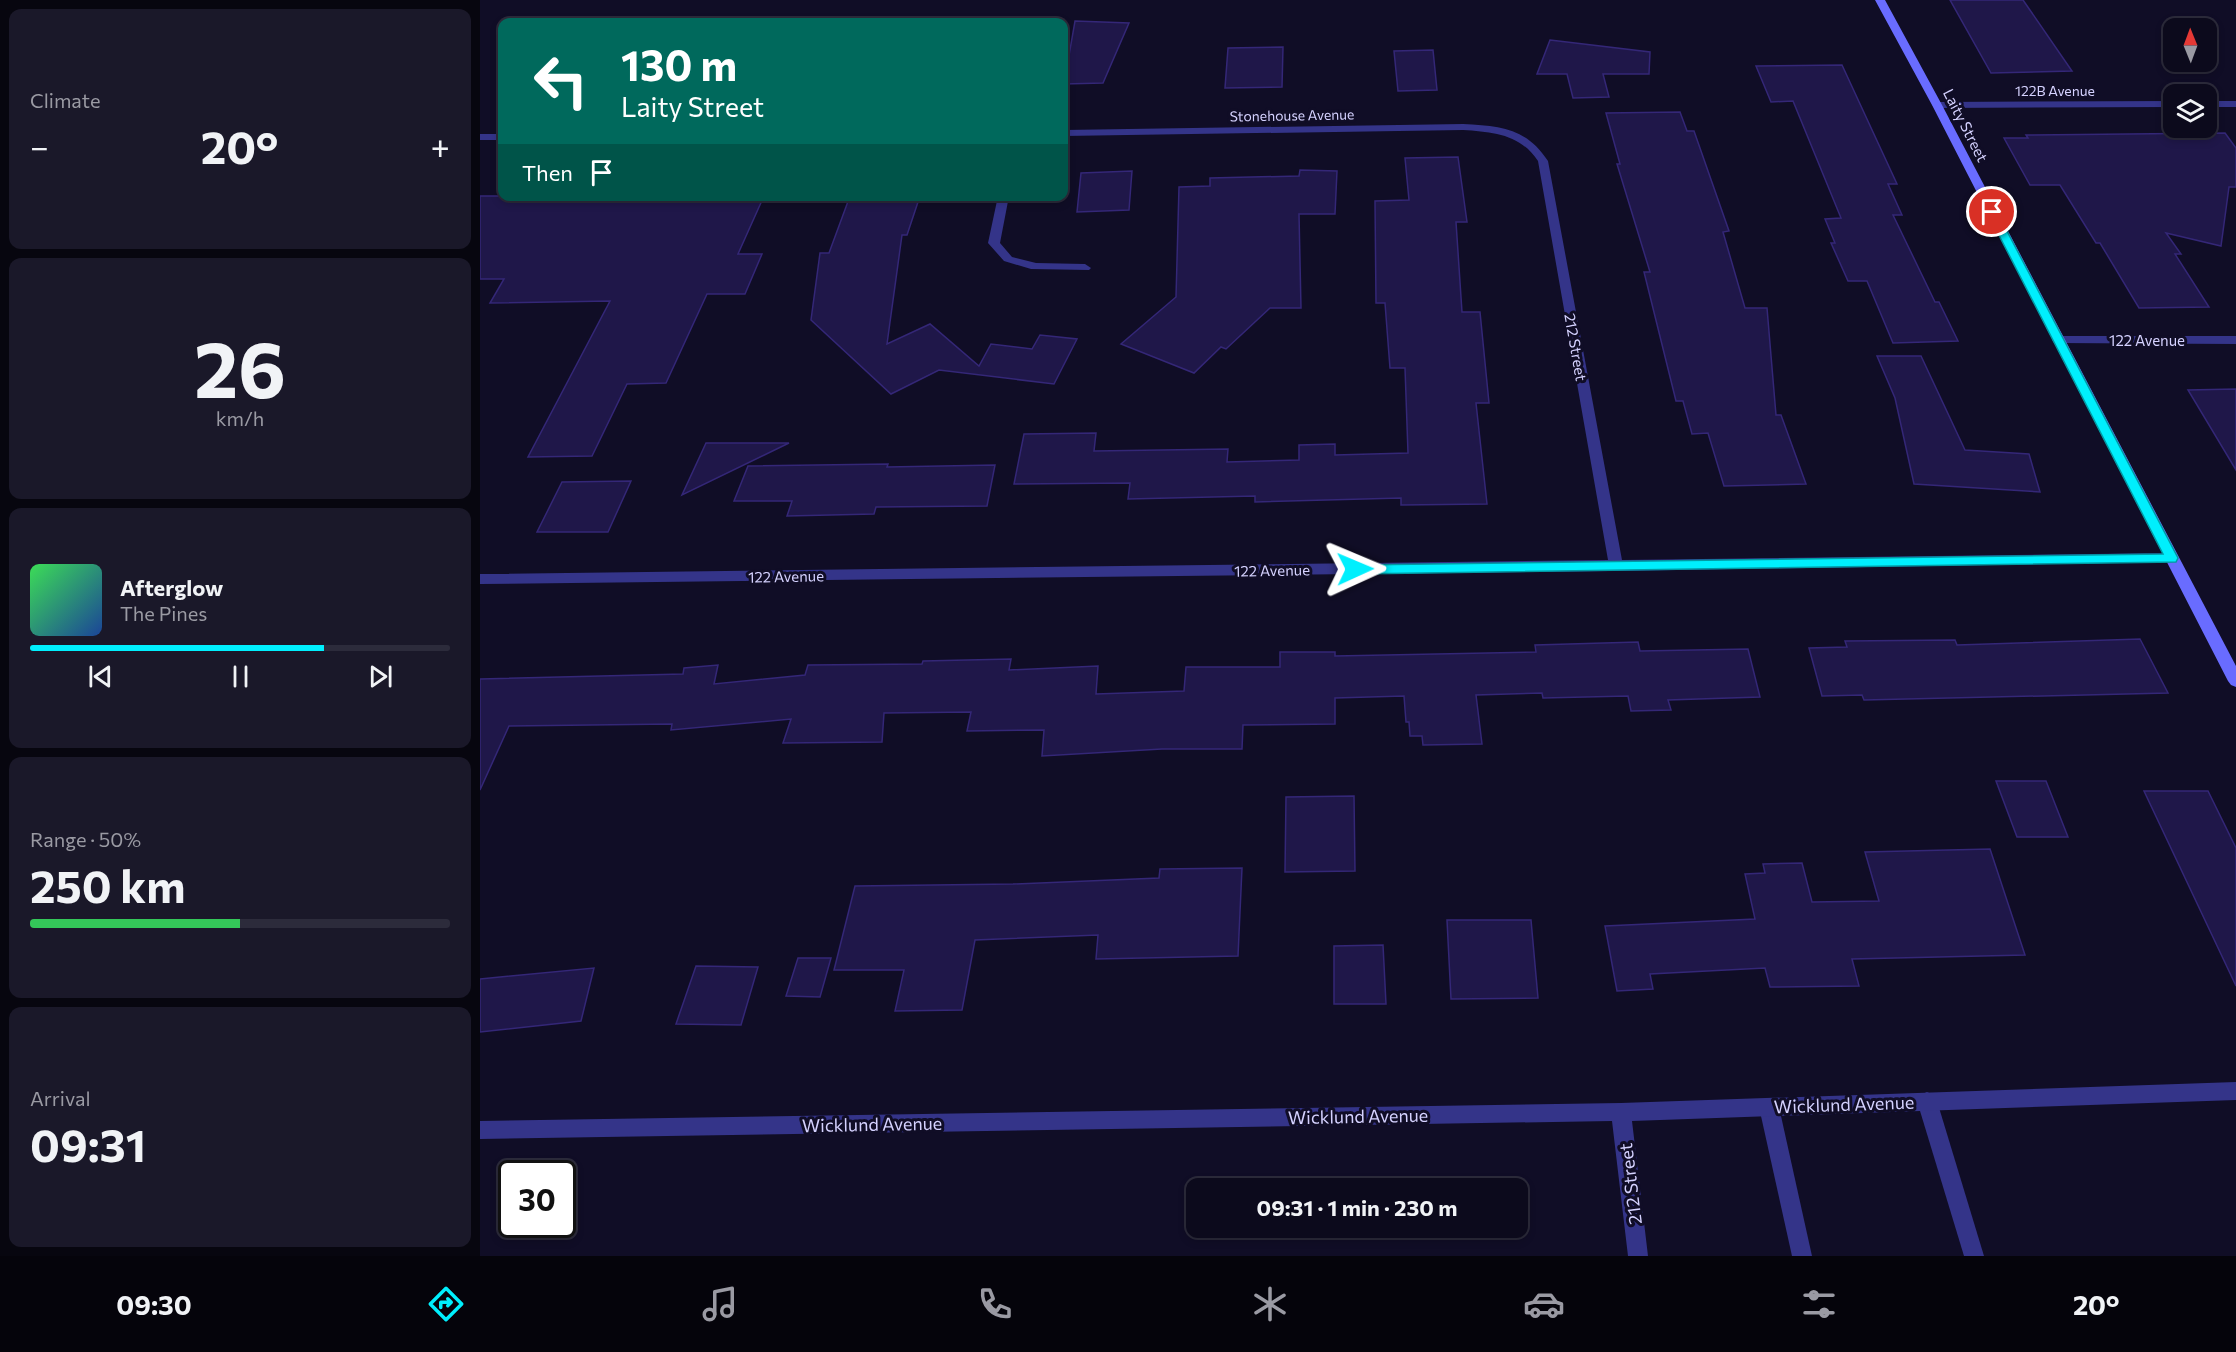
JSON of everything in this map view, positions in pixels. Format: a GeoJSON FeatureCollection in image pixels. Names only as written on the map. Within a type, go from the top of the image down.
{"type":"FeatureCollection","features":[{"type":"Feature","properties":{"kind":"street","name":"Laity Street"},"geometry":{"type":"LineString","coordinates":[[1880,0],[1937,105],[2236,681]]}},
{"type":"Feature","properties":{"kind":"street","name":"122B Avenue"},"geometry":{"type":"LineString","coordinates":[[1937,105],[2163,104]]}},
{"type":"Feature","properties":{"kind":"street"},"geometry":{"type":"LineString","coordinates":[[2217,104],[2236,104]]}},
{"type":"Feature","properties":{"kind":"street","name":"Stonehouse Avenue"},"geometry":{"type":"LineString","coordinates":[[1068,133],[1463,127],[1494,128],[1520,136]]}},
{"type":"Feature","properties":{"kind":"street","name":"212 Street"},"geometry":{"type":"LineString","coordinates":[[1520,136],[1535,146],[1543,161],[1616,566]]}},
{"type":"Feature","properties":{"kind":"street"},"geometry":{"type":"LineString","coordinates":[[480,137],[498,137]]}},
{"type":"Feature","properties":{"kind":"street"},"geometry":{"type":"LineString","coordinates":[[1003,201],[994,243],[1008,260],[1035,267],[1085,268]]}},
{"type":"Feature","properties":{"kind":"street","name":"122 Avenue"},"geometry":{"type":"LineString","coordinates":[[2058,340],[2236,340]]}},
{"type":"Feature","properties":{"kind":"street","name":"122 Avenue"},"geometry":{"type":"LineString","coordinates":[[480,579],[2171,558]]}},
{"type":"Feature","properties":{"kind":"street","name":"Wicklund Avenue"},"geometry":{"type":"LineString","coordinates":[[480,1130],[1621,1112],[2236,1092]]}},
{"type":"Feature","properties":{"kind":"street"},"geometry":{"type":"LineString","coordinates":[[1927,1101],[1974,1256]]}},
{"type":"Feature","properties":{"kind":"street"},"geometry":{"type":"LineString","coordinates":[[1769,1107],[1802,1256]]}},
{"type":"Feature","properties":{"kind":"street","name":"212 Street"},"geometry":{"type":"LineString","coordinates":[[1621,1112],[1638,1256]]}},
{"type":"Feature","properties":{"kind":"building"},"geometry":{"type":"Polygon","coordinates":[[[1950,0],[2023,0],[2072,71],[1991,73],[1950,0]]]}},
{"type":"Feature","properties":{"kind":"building"},"geometry":{"type":"Polygon","coordinates":[[[1075,21],[1129,23],[1103,83],[1068,84],[1068,61],[1075,21]]]}},
{"type":"Feature","properties":{"kind":"building"},"geometry":{"type":"Polygon","coordinates":[[[1550,40],[1650,52],[1649,74],[1603,74],[1609,97],[1573,98],[1567,74],[1537,74],[1550,40]]]}},
{"type":"Feature","properties":{"kind":"building"},"geometry":{"type":"Polygon","coordinates":[[[1283,47],[1282,87],[1225,88],[1228,48],[1283,47]]]}},
{"type":"Feature","properties":{"kind":"building"},"geometry":{"type":"Polygon","coordinates":[[[1433,50],[1437,90],[1398,91],[1394,51],[1433,50]]]}},
{"type":"Feature","properties":{"kind":"building"},"geometry":{"type":"Polygon","coordinates":[[[1842,65],[1897,184],[1888,184],[1902,215],[1893,215],[1935,302],[1939,302],[1958,341],[1893,343],[1867,281],[1848,281],[1831,243],[1835,243],[1825,219],[1841,218],[1793,101],[1771,102],[1756,66],[1842,65]]]}},
{"type":"Feature","properties":{"kind":"building"},"geometry":{"type":"Polygon","coordinates":[[[1680,112],[1687,131],[1694,131],[1729,231],[1723,232],[1745,308],[1767,308],[1776,415],[1781,415],[1806,484],[1724,486],[1708,433],[1692,434],[1683,401],[1676,401],[1644,272],[1650,272],[1617,164],[1620,164],[1606,113],[1680,112]]]}},
{"type":"Feature","properties":{"kind":"building"},"geometry":{"type":"Polygon","coordinates":[[[2217,133],[2225,133],[2236,148],[2236,187],[2229,187],[2221,246],[2166,233],[2181,254],[2175,254],[2209,307],[2139,308],[2100,243],[2096,243],[2060,185],[2030,185],[2004,138],[2028,138],[2026,135],[2163,134],[2163,138],[2217,138],[2217,133]]]}},
{"type":"Feature","properties":{"kind":"building"},"geometry":{"type":"Polygon","coordinates":[[[1458,157],[1467,222],[1456,222],[1462,312],[1480,312],[1489,403],[1476,403],[1487,504],[1401,505],[1401,498],[1255,502],[1255,496],[1128,499],[1130,483],[1014,484],[1024,434],[1096,433],[1094,451],[1228,449],[1227,462],[1299,460],[1299,445],[1335,444],[1335,455],[1408,453],[1405,368],[1390,368],[1385,303],[1376,303],[1375,201],[1409,200],[1405,158],[1458,157]]]}},
{"type":"Feature","properties":{"kind":"building"},"geometry":{"type":"Polygon","coordinates":[[[1300,170],[1337,171],[1335,214],[1299,214],[1301,308],[1270,308],[1226,349],[1221,347],[1194,373],[1121,344],[1176,297],[1179,187],[1210,186],[1210,178],[1299,176],[1300,170]]]}},
{"type":"Feature","properties":{"kind":"building"},"geometry":{"type":"Polygon","coordinates":[[[1132,171],[1129,210],[1077,212],[1081,173],[1132,171]]]}},
{"type":"Feature","properties":{"kind":"building"},"geometry":{"type":"Polygon","coordinates":[[[480,196],[498,196],[498,201],[762,201],[738,254],[762,254],[745,294],[707,294],[666,383],[627,384],[592,456],[528,457],[610,301],[490,303],[504,279],[480,279],[480,196]]]}},
{"type":"Feature","properties":{"kind":"building"},"geometry":{"type":"Polygon","coordinates":[[[848,201],[918,201],[907,235],[902,235],[887,344],[930,324],[979,366],[991,344],[1032,349],[1040,335],[1077,339],[1054,384],[939,370],[891,394],[811,320],[820,253],[829,253],[848,201]]]}},
{"type":"Feature","properties":{"kind":"building"},"geometry":{"type":"Polygon","coordinates":[[[1877,356],[1921,356],[1965,450],[2029,454],[2040,492],[1914,484],[1895,398],[1877,356]]]}},
{"type":"Feature","properties":{"kind":"building"},"geometry":{"type":"Polygon","coordinates":[[[2236,389],[2236,470],[2188,390],[2236,389]]]}},
{"type":"Feature","properties":{"kind":"building"},"geometry":{"type":"Polygon","coordinates":[[[706,443],[789,443],[682,495],[706,443]]]}},
{"type":"Feature","properties":{"kind":"building"},"geometry":{"type":"Polygon","coordinates":[[[888,464],[887,467],[995,465],[987,506],[876,507],[874,514],[787,516],[792,501],[734,501],[748,466],[888,464]]]}},
{"type":"Feature","properties":{"kind":"building"},"geometry":{"type":"Polygon","coordinates":[[[631,481],[608,532],[537,532],[562,482],[631,481]]]}},
{"type":"Feature","properties":{"kind":"building"},"geometry":{"type":"Polygon","coordinates":[[[2140,639],[2168,693],[1864,700],[1862,695],[1822,696],[1809,648],[1847,647],[1845,641],[1955,640],[1957,645],[2140,639]]]}},
{"type":"Feature","properties":{"kind":"building"},"geometry":{"type":"Polygon","coordinates":[[[1638,642],[1640,651],[1748,649],[1760,697],[1668,700],[1671,710],[1631,711],[1628,696],[1543,698],[1542,693],[1476,695],[1482,744],[1423,745],[1422,736],[1410,736],[1409,722],[1406,722],[1404,696],[1335,698],[1335,724],[1243,725],[1242,749],[1162,749],[1042,756],[1044,730],[967,731],[971,712],[884,713],[882,742],[783,743],[791,719],[671,730],[672,724],[509,726],[480,790],[480,679],[683,674],[684,668],[718,665],[714,684],[805,675],[808,665],[922,664],[923,661],[1011,659],[1009,670],[1098,666],[1096,694],[1184,691],[1186,667],[1280,667],[1280,652],[1335,652],[1335,656],[1536,652],[1535,645],[1638,642]]]}},
{"type":"Feature","properties":{"kind":"building"},"geometry":{"type":"Polygon","coordinates":[[[1996,781],[2046,781],[2068,837],[2017,837],[1996,781]]]}},
{"type":"Feature","properties":{"kind":"building"},"geometry":{"type":"Polygon","coordinates":[[[2144,791],[2208,791],[2236,848],[2236,986],[2144,791]]]}},
{"type":"Feature","properties":{"kind":"building"},"geometry":{"type":"Polygon","coordinates":[[[1354,796],[1355,871],[1285,872],[1286,797],[1354,796]]]}},
{"type":"Feature","properties":{"kind":"building"},"geometry":{"type":"Polygon","coordinates":[[[1990,849],[2025,955],[1852,959],[1859,986],[1770,987],[1765,968],[1650,974],[1653,989],[1617,991],[1605,926],[1755,919],[1745,874],[1765,873],[1763,864],[1802,863],[1812,902],[1879,901],[1865,852],[1990,849]]]}},
{"type":"Feature","properties":{"kind":"building"},"geometry":{"type":"Polygon","coordinates":[[[1242,868],[1238,956],[1096,959],[1098,935],[975,940],[962,1010],[895,1011],[904,970],[834,970],[855,886],[1013,884],[1159,878],[1160,869],[1242,868]]]}},
{"type":"Feature","properties":{"kind":"building"},"geometry":{"type":"Polygon","coordinates":[[[1447,920],[1531,920],[1538,998],[1451,999],[1447,920]]]}},
{"type":"Feature","properties":{"kind":"building"},"geometry":{"type":"Polygon","coordinates":[[[1383,945],[1386,1004],[1334,1004],[1334,946],[1383,945]]]}},
{"type":"Feature","properties":{"kind":"building"},"geometry":{"type":"Polygon","coordinates":[[[798,958],[831,958],[820,997],[786,996],[798,958]]]}},
{"type":"Feature","properties":{"kind":"building"},"geometry":{"type":"Polygon","coordinates":[[[696,966],[758,967],[741,1025],[676,1024],[696,966]]]}},
{"type":"Feature","properties":{"kind":"building"},"geometry":{"type":"Polygon","coordinates":[[[594,968],[581,1021],[480,1032],[480,979],[594,968]]]}},
{"type":"Feature","properties":{"kind":"route"},"geometry":{"type":"LineString","coordinates":[[1355,569],[2171,558],[1992,212]]}}]}
